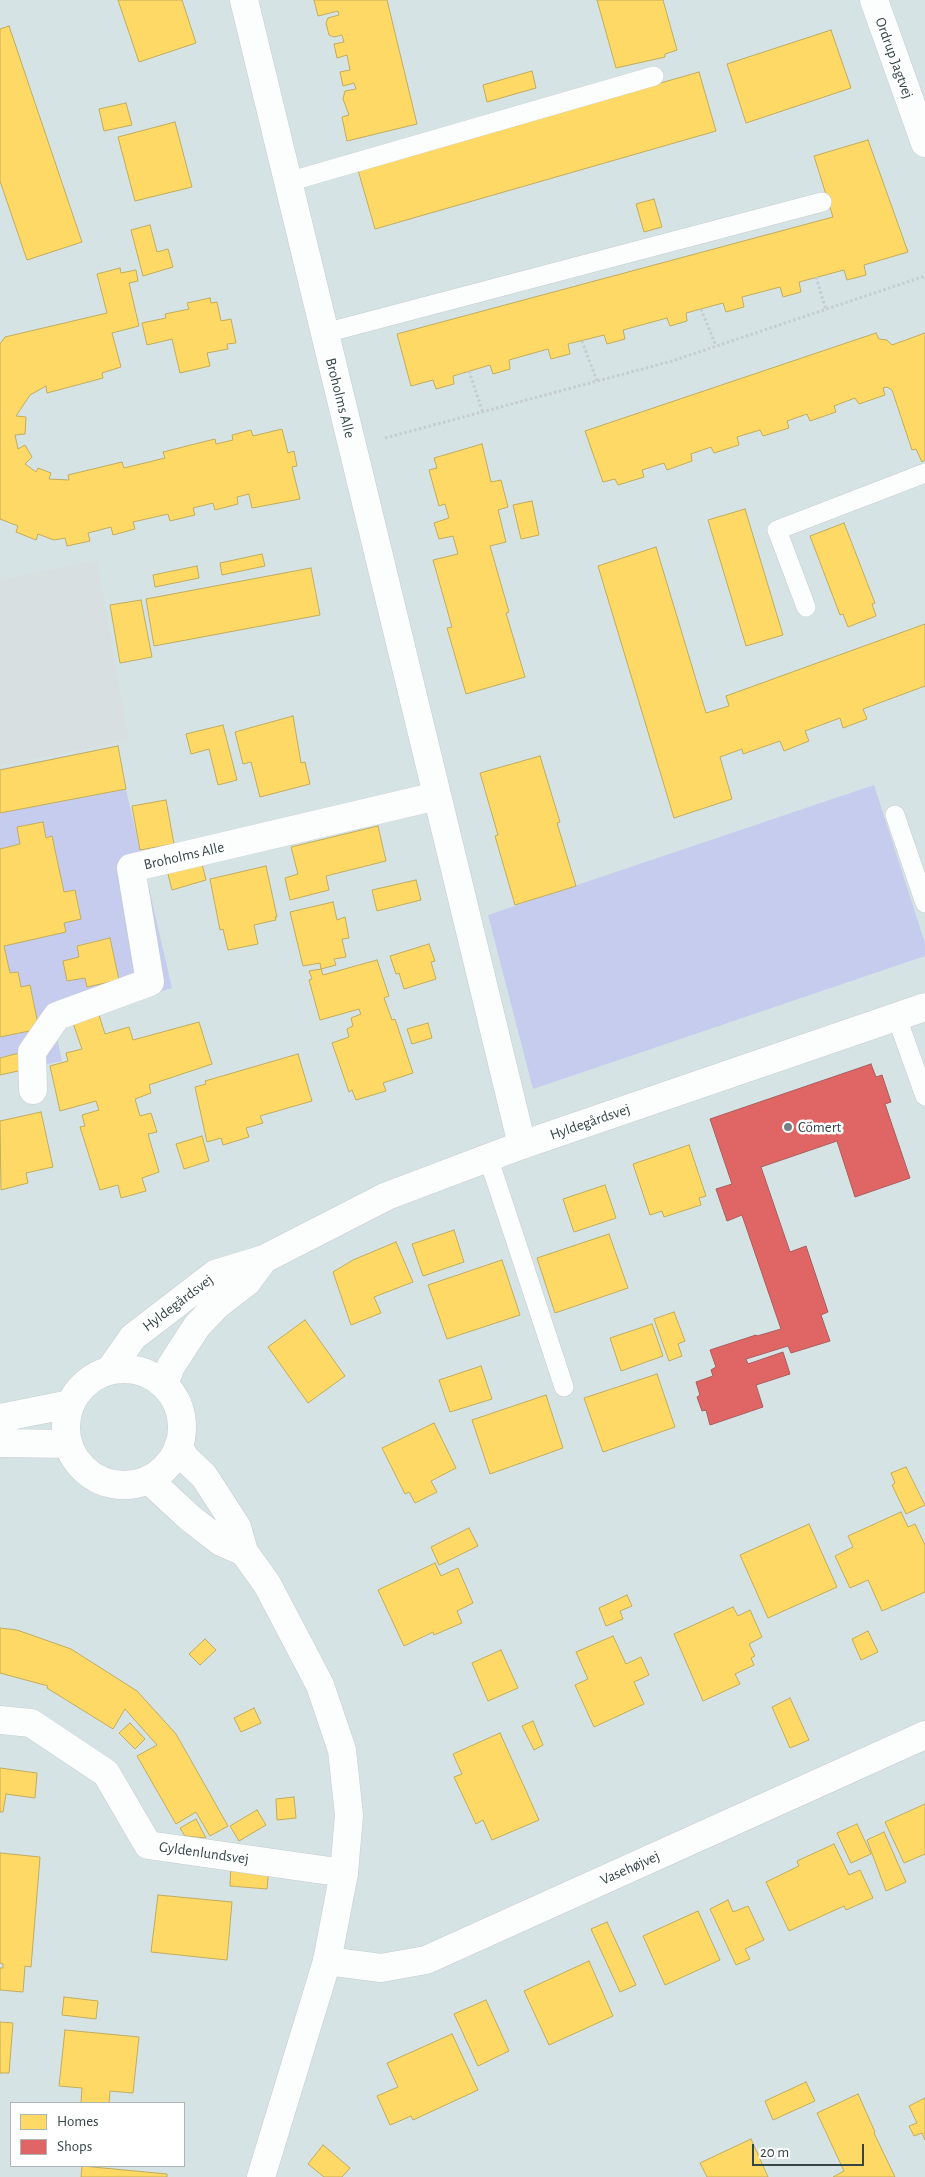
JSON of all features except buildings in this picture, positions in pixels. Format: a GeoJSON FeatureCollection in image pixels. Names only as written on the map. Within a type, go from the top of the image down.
{"type":"FeatureCollection","features":[{"type":"Feature","properties":{"kind":"street","name":"Broholms Alle"},"geometry":{"type":"LineString","coordinates":[[244,0],[522,1145]]}},
{"type":"Feature","properties":{"kind":"street","name":"Ordrup Jagtvej"},"geometry":{"type":"LineString","coordinates":[[874,0],[925,143]]}},
{"type":"Feature","properties":{"kind":"street","name":"Broholms Alle"},"geometry":{"type":"LineString","coordinates":[[33,1090],[32,1052],[57,1016],[150,982],[131,868],[437,796]]}},
{"type":"Feature","properties":{"kind":"street","name":"Hyldegårdsvej"},"geometry":{"type":"LineString","coordinates":[[109,1371],[133,1337],[215,1274],[264,1259],[386,1196],[522,1145],[925,1007]]}},
{"type":"Feature","properties":{"kind":"street","name":"Hyldegårdsvej"},"geometry":{"type":"LineString","coordinates":[[164,1384],[171,1366],[197,1326],[216,1306],[247,1282],[264,1259]]}},
{"type":"Feature","properties":{"kind":"street"},"geometry":{"type":"LineString","coordinates":[[122,1369],[135,1370],[147,1374],[164,1384],[177,1403],[181,1414],[182,1436],[167,1466],[149,1480],[123,1485],[97,1479],[77,1462],[68,1444],[66,1424],[70,1404],[83,1386],[109,1371],[122,1369]]}},
{"type":"Feature","properties":{"kind":"street"},"geometry":{"type":"LineString","coordinates":[[0,1418],[70,1404]]}},
{"type":"Feature","properties":{"kind":"street"},"geometry":{"type":"LineString","coordinates":[[0,1443],[68,1444]]}},
{"type":"Feature","properties":{"kind":"street"},"geometry":{"type":"LineString","coordinates":[[178,1447],[186,1459],[204,1476],[237,1528],[244,1552],[267,1584],[320,1685],[342,1750],[349,1815],[344,1873],[327,1960],[261,2177]]}},
{"type":"Feature","properties":{"kind":"street"},"geometry":{"type":"LineString","coordinates":[[149,1480],[190,1518],[221,1542],[244,1552]]}},
{"type":"Feature","properties":{"kind":"street","name":"Gyldenlundsvej"},"geometry":{"type":"LineString","coordinates":[[0,1720],[31,1723],[106,1773],[148,1845],[344,1873]]}},
{"type":"Feature","properties":{"kind":"street","name":"Vasehøjvej"},"geometry":{"type":"LineString","coordinates":[[327,1960],[381,1968],[426,1960],[925,1735]]}},
{"type":"Feature","properties":{"kind":"lane"},"geometry":{"type":"LineString","coordinates":[[288,182],[654,76]]}},
{"type":"Feature","properties":{"kind":"lane"},"geometry":{"type":"LineString","coordinates":[[325,333],[822,202]]}},
{"type":"Feature","properties":{"kind":"lane"},"geometry":{"type":"LineString","coordinates":[[806,607],[777,530],[925,473]]}},
{"type":"Feature","properties":{"kind":"lane"},"geometry":{"type":"LineString","coordinates":[[894,815],[925,903]]}},
{"type":"Feature","properties":{"kind":"lane"},"geometry":{"type":"LineString","coordinates":[[897,1018],[925,1096]]}},
{"type":"Feature","properties":{"kind":"lane"},"geometry":{"type":"LineString","coordinates":[[488,1158],[564,1387]]}},
{"type":"Feature","properties":{"kind":"path"},"geometry":{"type":"LineString","coordinates":[[352,446],[483,413],[672,361],[925,276]]}},
{"type":"Feature","properties":{"kind":"path"},"geometry":{"type":"LineString","coordinates":[[816,277],[826,310]]}},
{"type":"Feature","properties":{"kind":"path"},"geometry":{"type":"LineString","coordinates":[[700,309],[716,346]]}},
{"type":"Feature","properties":{"kind":"path"},"geometry":{"type":"LineString","coordinates":[[582,341],[597,382]]}},
{"type":"Feature","properties":{"kind":"path"},"geometry":{"type":"LineString","coordinates":[[469,371],[483,413]]}},
{"type":"Feature","properties":{"kind":"shaded area"},"geometry":{"type":"Polygon","coordinates":[[[0,0],[925,0],[925,2177],[0,2177],[0,0]]]}},
{"type":"Feature","properties":{"kind":"shaded area"},"geometry":{"type":"Polygon","coordinates":[[[97,560],[129,740],[0,766],[0,580],[97,560]]]}},
{"type":"Feature","properties":{"kind":"shaded area"},"geometry":{"type":"Polygon","coordinates":[[[116,746],[172,988],[54,1023],[62,1061],[0,1074],[0,769],[116,746]]]}},
{"type":"Feature","properties":{"kind":"shaded area"},"geometry":{"type":"Polygon","coordinates":[[[874,785],[925,943],[925,956],[533,1089],[488,915],[874,785]]]}},
{"type":"Feature","properties":{"kind":"place","name":"Cömert"},"geometry":{"type":"Point","coordinates":[788,1127]}}]}
